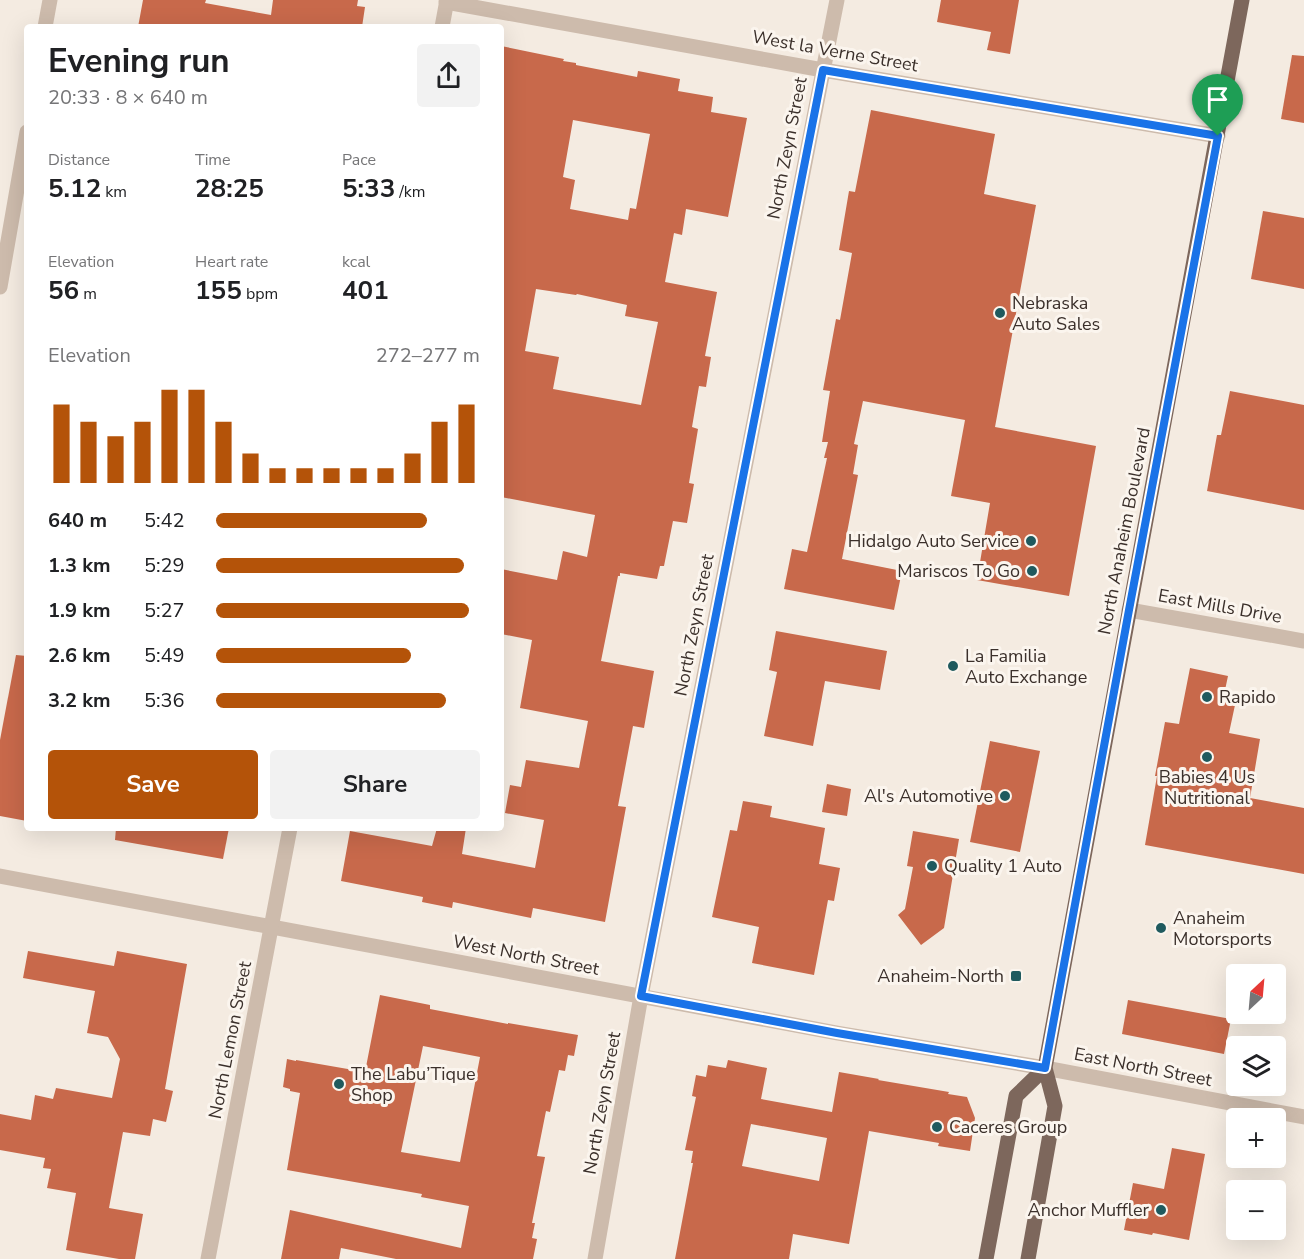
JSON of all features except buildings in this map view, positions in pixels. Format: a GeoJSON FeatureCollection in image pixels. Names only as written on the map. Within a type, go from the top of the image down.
{"type":"FeatureCollection","features":[{"type":"Feature","properties":{"kind":"main road","name":"North Anaheim Boulevard"},"geometry":{"type":"LineString","coordinates":[[1028,1259],[1055,1106],[1045,1068],[1242,0]]}},
{"type":"Feature","properties":{"kind":"main road"},"geometry":{"type":"LineString","coordinates":[[986,1259],[1016,1096],[1045,1068]]}},
{"type":"Feature","properties":{"kind":"street"},"geometry":{"type":"LineString","coordinates":[[46,24],[50,0]]}},
{"type":"Feature","properties":{"kind":"street","name":"North Zeyn Street"},"geometry":{"type":"LineString","coordinates":[[595,1259],[641,996],[837,0]]}},
{"type":"Feature","properties":{"kind":"street"},"geometry":{"type":"LineString","coordinates":[[443,24],[447,1]]}},
{"type":"Feature","properties":{"kind":"street","name":"West la Verne Street"},"geometry":{"type":"LineString","coordinates":[[447,1],[823,70],[1218,136]]}},
{"type":"Feature","properties":{"kind":"street"},"geometry":{"type":"LineString","coordinates":[[0,286],[24,149]]}},
{"type":"Feature","properties":{"kind":"street","name":"East Mills Drive"},"geometry":{"type":"LineString","coordinates":[[1129,610],[1304,641]]}},
{"type":"Feature","properties":{"kind":"street","name":"North Lemon Street"},"geometry":{"type":"LineString","coordinates":[[208,1259],[289,831]]}},
{"type":"Feature","properties":{"kind":"street","name":"West North Street"},"geometry":{"type":"LineString","coordinates":[[0,876],[837,1033],[1045,1068]]}},
{"type":"Feature","properties":{"kind":"street","name":"East North Street"},"geometry":{"type":"LineString","coordinates":[[1045,1068],[1304,1117]]}},
{"type":"Feature","properties":{"kind":"place","name":"Nebraska Auto Sales"},"geometry":{"type":"Point","coordinates":[1000,313]}},
{"type":"Feature","properties":{"kind":"place","name":"Hidalgo Auto Service"},"geometry":{"type":"Point","coordinates":[1031,541]}},
{"type":"Feature","properties":{"kind":"place","name":"Mariscos To Go"},"geometry":{"type":"Point","coordinates":[1032,571]}},
{"type":"Feature","properties":{"kind":"place","name":"La Familia Auto Exchange"},"geometry":{"type":"Point","coordinates":[953,666]}},
{"type":"Feature","properties":{"kind":"place","name":"Rapido"},"geometry":{"type":"Point","coordinates":[1207,697]}},
{"type":"Feature","properties":{"kind":"place","name":"Babies 4 Us Nutritional"},"geometry":{"type":"Point","coordinates":[1207,757]}},
{"type":"Feature","properties":{"kind":"place","name":"Al's Automotive"},"geometry":{"type":"Point","coordinates":[1005,796]}},
{"type":"Feature","properties":{"kind":"place","name":"Quality 1 Auto"},"geometry":{"type":"Point","coordinates":[932,866]}},
{"type":"Feature","properties":{"kind":"place","name":"Anaheim Motorsports"},"geometry":{"type":"Point","coordinates":[1161,928]}},
{"type":"Feature","properties":{"kind":"place","name":"Anaheim-North"},"geometry":{"type":"Point","coordinates":[1016,976]}},
{"type":"Feature","properties":{"kind":"place","name":"The Labu’Tique Shop"},"geometry":{"type":"Point","coordinates":[339,1084]}},
{"type":"Feature","properties":{"kind":"place","name":"Caceres Group"},"geometry":{"type":"Point","coordinates":[937,1127]}},
{"type":"Feature","properties":{"kind":"place","name":"Anchor Muffler"},"geometry":{"type":"Point","coordinates":[1161,1210]}},
{"type":"Feature","properties":{"kind":"route"},"geometry":{"type":"LineString","coordinates":[[823,70],[1218,136],[1045,1068],[837,1033],[641,996],[823,70]]}}]}
